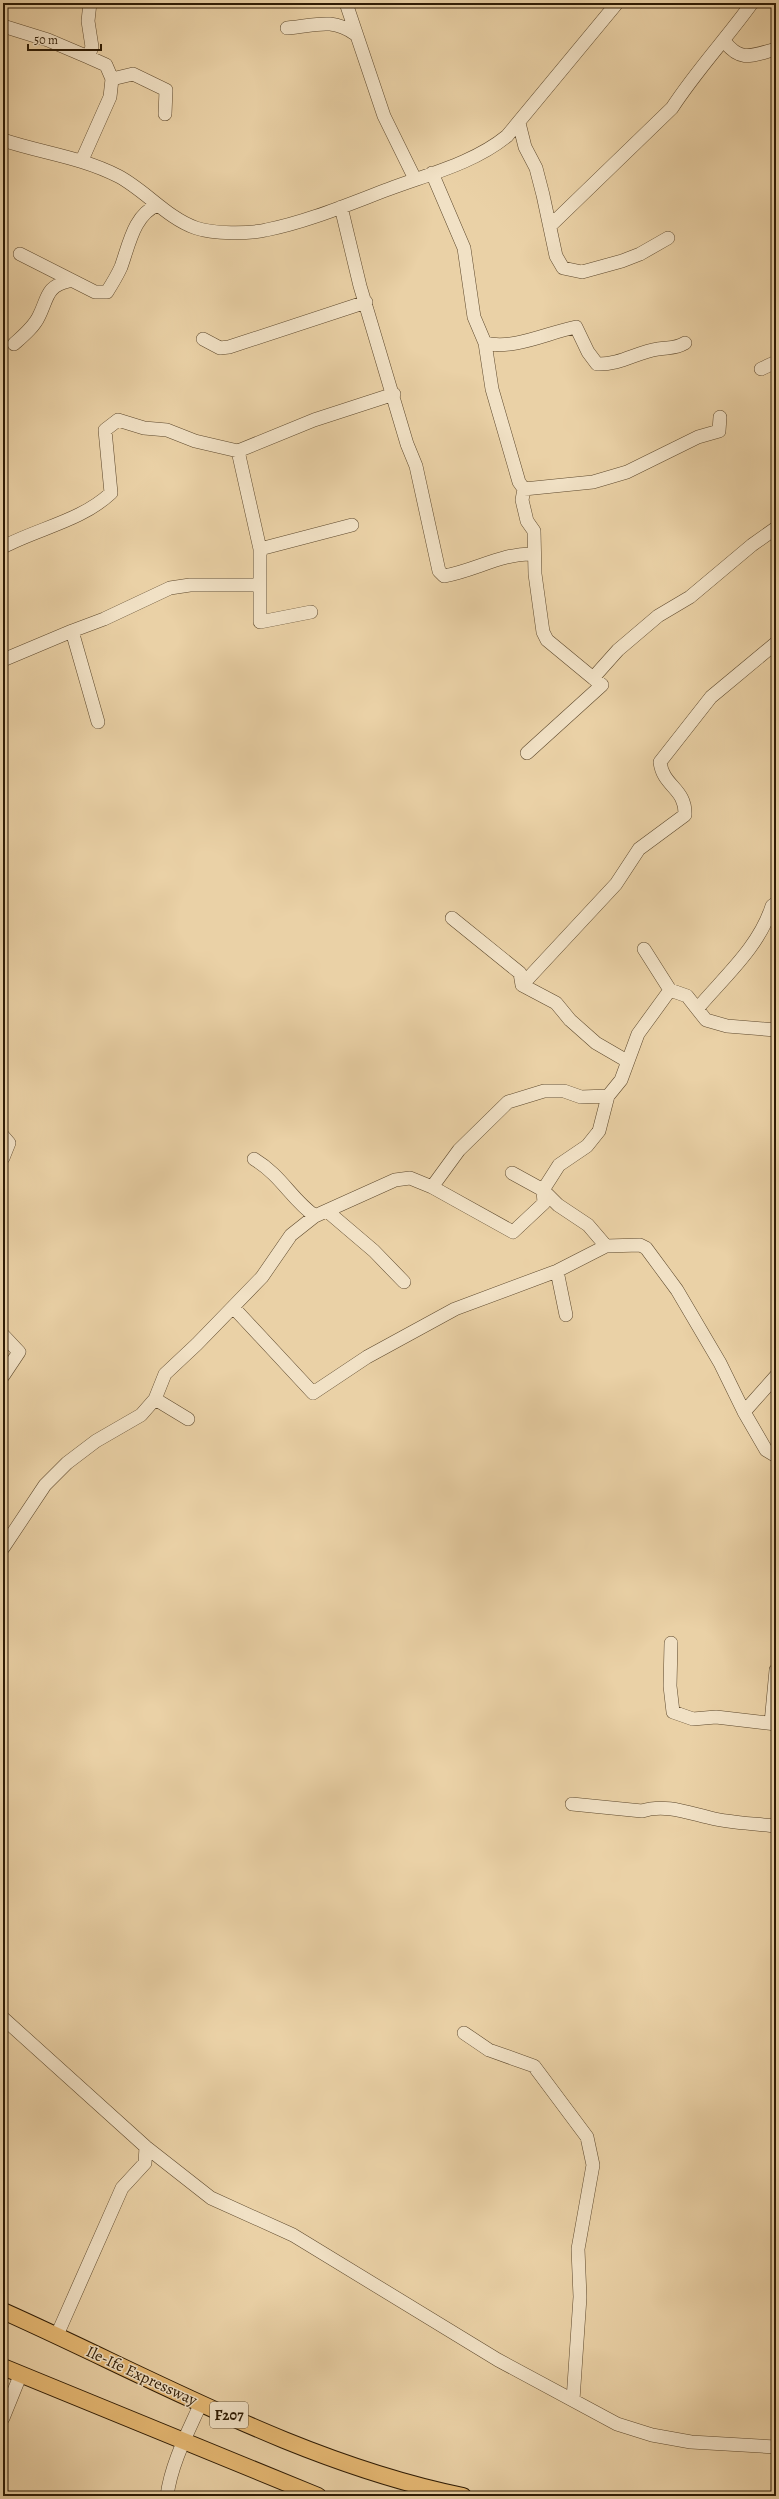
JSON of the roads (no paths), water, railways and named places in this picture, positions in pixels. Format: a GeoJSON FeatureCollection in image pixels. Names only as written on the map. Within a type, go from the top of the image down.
{"type":"FeatureCollection","features":[{"type":"Feature","properties":{"kind":"main road","name":"Ile-Ife Expressway"},"geometry":{"type":"LineString","coordinates":[[3,2311],[201,2403],[302,2446],[351,2464],[463,2496]]}},
{"type":"Feature","properties":{"kind":"main road","name":"F207"},"geometry":{"type":"LineString","coordinates":[[3,2367],[20,2376],[318,2496]]}},
{"type":"Feature","properties":{"kind":"street"},"geometry":{"type":"LineString","coordinates":[[88,57],[92,46],[88,21],[90,3]]}},
{"type":"Feature","properties":{"kind":"street"},"geometry":{"type":"LineString","coordinates":[[346,3],[355,34],[370,71],[384,116],[415,179]]}},
{"type":"Feature","properties":{"kind":"street"},"geometry":{"type":"LineString","coordinates":[[3,140],[82,160],[121,177],[158,205],[197,228],[247,233],[267,230],[341,207],[476,157],[497,145],[519,122],[617,3]]}},
{"type":"Feature","properties":{"kind":"street"},"geometry":{"type":"LineString","coordinates":[[550,226],[672,108],[687,84],[724,42],[752,3]]}},
{"type":"Feature","properties":{"kind":"street"},"geometry":{"type":"LineString","coordinates":[[287,28],[330,22],[342,25],[355,34]]}},
{"type":"Feature","properties":{"kind":"street"},"geometry":{"type":"LineString","coordinates":[[3,26],[48,40],[106,65],[133,74],[166,90],[165,114]]}},
{"type":"Feature","properties":{"kind":"street"},"geometry":{"type":"LineString","coordinates":[[724,42],[733,53],[748,57],[776,49]]}},
{"type":"Feature","properties":{"kind":"street"},"geometry":{"type":"LineString","coordinates":[[82,160],[108,102],[112,79],[106,65]]}},
{"type":"Feature","properties":{"kind":"street"},"geometry":{"type":"LineString","coordinates":[[112,79],[133,74]]}},
{"type":"Feature","properties":{"kind":"street"},"geometry":{"type":"LineString","coordinates":[[519,122],[525,147],[536,168],[556,256],[563,268],[582,272],[640,254],[668,238]]}},
{"type":"Feature","properties":{"kind":"street"},"geometry":{"type":"LineString","coordinates":[[432,173],[464,248],[474,317],[485,343],[492,389],[519,482],[524,489],[522,500],[527,521],[534,531],[533,554],[540,603],[539,618],[543,632],[548,640],[602,685],[527,753]]}},
{"type":"Feature","properties":{"kind":"street"},"geometry":{"type":"LineString","coordinates":[[20,254],[70,281],[95,292],[107,292],[120,269],[129,239],[135,228],[148,211],[158,205]]}},
{"type":"Feature","properties":{"kind":"street"},"geometry":{"type":"LineString","coordinates":[[341,207],[360,286],[394,394],[407,444],[416,466],[439,571],[444,576],[496,559],[533,554]]}},
{"type":"Feature","properties":{"kind":"street"},"geometry":{"type":"LineString","coordinates":[[14,344],[39,316],[44,299],[53,287],[70,281]]}},
{"type":"Feature","properties":{"kind":"street"},"geometry":{"type":"LineString","coordinates":[[203,339],[220,348],[229,347],[366,302]]}},
{"type":"Feature","properties":{"kind":"street"},"geometry":{"type":"LineString","coordinates":[[485,343],[496,346],[515,344],[576,327],[588,352],[597,364],[608,365],[658,349],[675,349],[685,343]]}},
{"type":"Feature","properties":{"kind":"street"},"geometry":{"type":"LineString","coordinates":[[761,369],[776,362]]}},
{"type":"Feature","properties":{"kind":"street"},"geometry":{"type":"LineString","coordinates":[[3,547],[23,537],[89,512],[111,493],[105,430],[118,420],[144,428],[167,430],[195,441],[238,451],[314,420],[394,394]]}},
{"type":"Feature","properties":{"kind":"street"},"geometry":{"type":"LineString","coordinates":[[524,489],[593,482],[627,472],[698,437],[718,431],[720,417]]}},
{"type":"Feature","properties":{"kind":"street"},"geometry":{"type":"LineString","coordinates":[[238,451],[260,549],[260,622],[311,612]]}},
{"type":"Feature","properties":{"kind":"street"},"geometry":{"type":"LineString","coordinates":[[260,549],[352,525]]}},
{"type":"Feature","properties":{"kind":"street"},"geometry":{"type":"LineString","coordinates":[[593,678],[618,650],[658,616],[690,597],[774,534]]}},
{"type":"Feature","properties":{"kind":"street"},"geometry":{"type":"LineString","coordinates":[[3,660],[104,619],[170,588],[190,585],[259,585]]}},
{"type":"Feature","properties":{"kind":"street"},"geometry":{"type":"LineString","coordinates":[[72,631],[98,722]]}},
{"type":"Feature","properties":{"kind":"street"},"geometry":{"type":"LineString","coordinates":[[522,985],[616,884],[639,849],[686,815],[686,804],[682,796],[661,774],[660,762],[711,697],[776,643]]}},
{"type":"Feature","properties":{"kind":"street"},"geometry":{"type":"LineString","coordinates":[[698,1008],[743,958],[759,937],[772,906],[776,903]]}},
{"type":"Feature","properties":{"kind":"street"},"geometry":{"type":"LineString","coordinates":[[452,918],[520,973],[522,985]]}},
{"type":"Feature","properties":{"kind":"street"},"geometry":{"type":"LineString","coordinates":[[644,948],[670,990],[687,996],[706,1020],[727,1026],[776,1030]]}},
{"type":"Feature","properties":{"kind":"street"},"geometry":{"type":"LineString","coordinates":[[522,985],[556,1003],[570,1020],[596,1043],[627,1061]]}},
{"type":"Feature","properties":{"kind":"street"},"geometry":{"type":"LineString","coordinates":[[5,1543],[45,1485],[67,1463],[96,1441],[141,1415],[155,1399],[165,1374],[262,1276],[291,1235],[321,1214],[340,1203],[362,1196],[395,1180],[410,1178],[432,1187],[513,1232],[544,1203],[543,1190],[560,1165],[587,1146],[599,1131],[608,1096],[621,1080],[638,1034],[670,990]]}},
{"type":"Feature","properties":{"kind":"street"},"geometry":{"type":"LineString","coordinates":[[432,1187],[458,1150],[508,1102],[544,1091],[564,1091],[581,1097],[608,1096]]}},
{"type":"Feature","properties":{"kind":"street"},"geometry":{"type":"LineString","coordinates":[[3,1136],[9,1143],[3,1158]]}},
{"type":"Feature","properties":{"kind":"street"},"geometry":{"type":"LineString","coordinates":[[254,1159],[270,1169],[304,1208],[321,1214],[374,1251],[404,1282]]}},
{"type":"Feature","properties":{"kind":"street"},"geometry":{"type":"LineString","coordinates":[[512,1173],[543,1190],[558,1205],[588,1225],[606,1246]]}},
{"type":"Feature","properties":{"kind":"street"},"geometry":{"type":"LineString","coordinates":[[233,1307],[313,1393],[367,1357],[455,1309],[557,1271],[606,1246],[640,1245],[646,1248],[676,1290],[720,1363],[744,1412],[766,1450],[776,1456]]}},
{"type":"Feature","properties":{"kind":"street"},"geometry":{"type":"LineString","coordinates":[[557,1271],[566,1315]]}},
{"type":"Feature","properties":{"kind":"street"},"geometry":{"type":"LineString","coordinates":[[3,1335],[19,1352],[3,1376]]}},
{"type":"Feature","properties":{"kind":"street"},"geometry":{"type":"LineString","coordinates":[[744,1412],[776,1376]]}},
{"type":"Feature","properties":{"kind":"street"},"geometry":{"type":"LineString","coordinates":[[155,1399],[188,1419]]}},
{"type":"Feature","properties":{"kind":"street"},"geometry":{"type":"LineString","coordinates":[[671,1643],[670,1686],[673,1712],[693,1719],[716,1716],[773,1724],[776,1670]]}},
{"type":"Feature","properties":{"kind":"street"},"geometry":{"type":"LineString","coordinates":[[572,1804],[642,1811],[653,1808],[670,1808],[716,1819],[776,1826]]}},
{"type":"Feature","properties":{"kind":"street"},"geometry":{"type":"LineString","coordinates":[[3,2018],[146,2147],[211,2198],[293,2235],[498,2360],[617,2424],[652,2436],[691,2442],[776,2447]]}},
{"type":"Feature","properties":{"kind":"street"},"geometry":{"type":"LineString","coordinates":[[464,2034],[489,2050],[534,2066],[587,2137],[593,2165],[578,2249],[580,2297],[573,2400]]}},
{"type":"Feature","properties":{"kind":"street"},"geometry":{"type":"LineString","coordinates":[[57,2335],[122,2188],[146,2163],[146,2147]]}},
{"type":"Feature","properties":{"kind":"street"},"geometry":{"type":"LineString","coordinates":[[3,2418],[20,2376]]}},
{"type":"Feature","properties":{"kind":"street"},"geometry":{"type":"LineString","coordinates":[[167,2496],[168,2484],[184,2441],[201,2403]]}}]}
